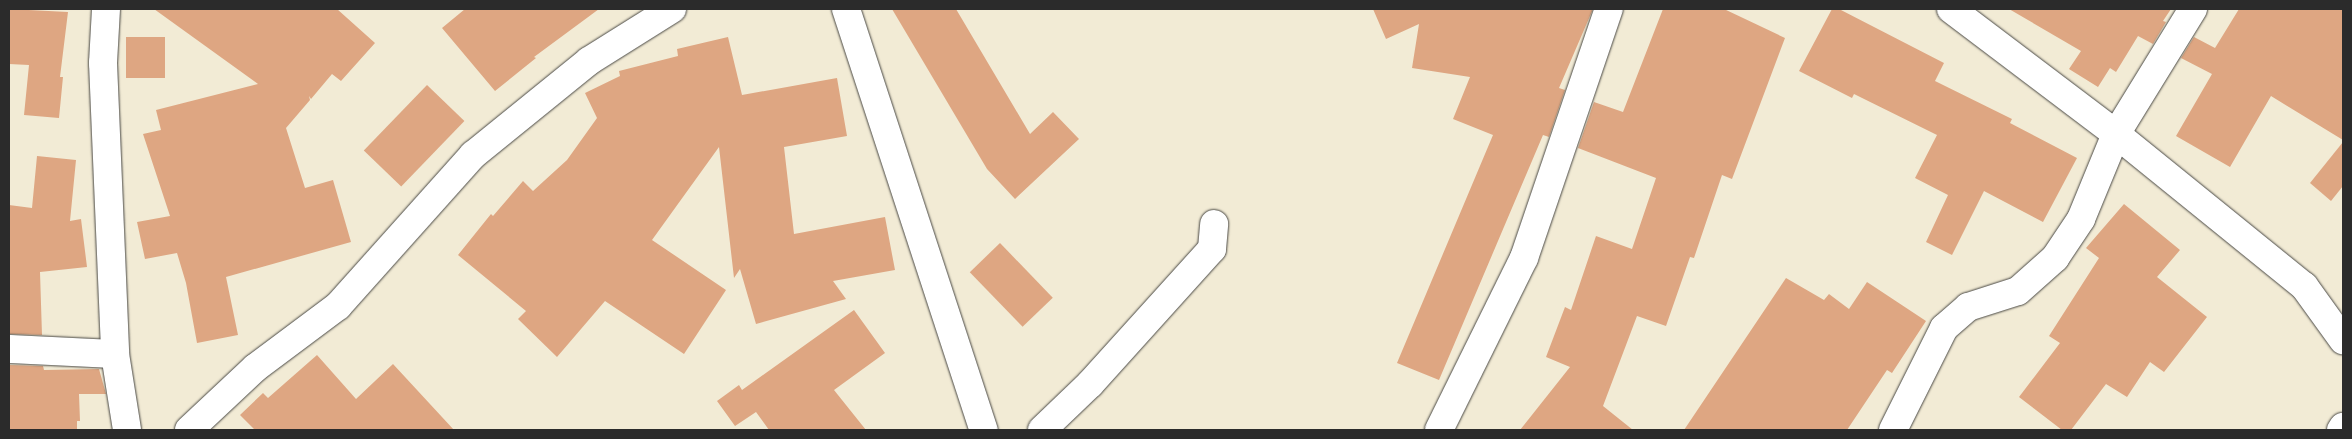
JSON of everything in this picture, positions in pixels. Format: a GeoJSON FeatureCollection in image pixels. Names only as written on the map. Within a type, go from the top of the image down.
{"type":"FeatureCollection","features":[{"type":"Feature","properties":{"kind":"street"},"geometry":{"type":"LineString","coordinates":[[106,9],[104,73],[115,354],[127,430]]}},
{"type":"Feature","properties":{"kind":"street"},"geometry":{"type":"LineString","coordinates":[[190,430],[255,368],[338,306],[473,155],[589,61],[672,9]]}},
{"type":"Feature","properties":{"kind":"street"},"geometry":{"type":"LineString","coordinates":[[846,9],[984,430]]}},
{"type":"Feature","properties":{"kind":"street"},"geometry":{"type":"LineString","coordinates":[[1439,430],[1524,258],[1609,9]]}},
{"type":"Feature","properties":{"kind":"street"},"geometry":{"type":"LineString","coordinates":[[1951,9],[2116,134],[2304,286],[2343,340]]}},
{"type":"Feature","properties":{"kind":"street"},"geometry":{"type":"LineString","coordinates":[[1893,430],[1944,328],[1968,307],[2018,291],[2055,258],[2081,219],[2116,134],[2193,9]]}},
{"type":"Feature","properties":{"kind":"street"},"geometry":{"type":"LineString","coordinates":[[1042,430],[1090,384],[1212,249],[1214,224]]}},
{"type":"Feature","properties":{"kind":"street"},"geometry":{"type":"LineString","coordinates":[[9,349],[115,354]]}},
{"type":"Feature","properties":{"kind":"building"},"geometry":{"type":"Polygon","coordinates":[[[9,9],[68,12],[60,77],[63,77],[59,118],[24,115],[29,65],[9,64],[9,9]]]}},
{"type":"Feature","properties":{"kind":"building"},"geometry":{"type":"Polygon","coordinates":[[[154,9],[337,9],[375,43],[341,81],[332,74],[311,99],[309,96],[310,100],[286,128],[305,188],[333,180],[351,242],[226,277],[238,335],[197,343],[186,283],[177,253],[145,259],[137,222],[170,216],[143,134],[161,130],[156,110],[258,84],[154,9]]]}},
{"type":"Feature","properties":{"kind":"building"},"geometry":{"type":"Polygon","coordinates":[[[465,9],[599,9],[534,57],[536,58],[495,91],[442,28],[465,9]]]}},
{"type":"Feature","properties":{"kind":"building"},"geometry":{"type":"Polygon","coordinates":[[[892,9],[956,9],[1030,134],[1053,112],[1079,139],[1015,199],[987,169],[892,9]]]}},
{"type":"Feature","properties":{"kind":"building"},"geometry":{"type":"Polygon","coordinates":[[[1373,9],[1593,9],[1559,88],[1565,90],[1549,137],[1543,135],[1439,380],[1397,363],[1493,135],[1453,119],[1470,77],[1412,68],[1419,24],[1386,39],[1373,9]]]}},
{"type":"Feature","properties":{"kind":"building"},"geometry":{"type":"Polygon","coordinates":[[[1663,9],[1724,9],[1785,38],[1732,179],[1722,175],[1694,258],[1690,257],[1666,326],[1637,316],[1603,406],[1633,430],[1520,430],[1570,367],[1546,357],[1565,307],[1571,310],[1596,236],[1632,249],[1656,178],[1578,148],[1594,102],[1623,112],[1663,9]]]}},
{"type":"Feature","properties":{"kind":"building"},"geometry":{"type":"Polygon","coordinates":[[[1832,9],[1839,9],[1944,63],[1935,81],[2012,119],[2010,123],[2077,158],[2043,222],[1984,191],[1952,255],[1926,242],[1948,195],[1915,178],[1937,135],[1854,94],[1852,98],[1799,71],[1832,9]]]}},
{"type":"Feature","properties":{"kind":"building"},"geometry":{"type":"Polygon","coordinates":[[[2009,9],[2171,9],[2163,21],[2166,22],[2153,44],[2138,36],[2116,72],[2110,68],[2098,87],[2069,69],[2081,51],[2009,9]]]}},
{"type":"Feature","properties":{"kind":"building"},"geometry":{"type":"Polygon","coordinates":[[[2239,9],[2343,9],[2343,140],[2271,96],[2230,167],[2176,136],[2212,74],[2181,58],[2194,37],[2215,48],[2239,9]]]}},
{"type":"Feature","properties":{"kind":"building"},"geometry":{"type":"Polygon","coordinates":[[[126,37],[165,37],[165,78],[126,78],[126,37]]]}},
{"type":"Feature","properties":{"kind":"building"},"geometry":{"type":"Polygon","coordinates":[[[728,37],[742,95],[837,78],[847,136],[784,147],[794,234],[885,217],[895,270],[833,281],[846,299],[756,324],[740,269],[734,278],[719,147],[652,240],[726,290],[684,354],[605,301],[557,357],[518,319],[526,311],[458,255],[491,214],[493,216],[523,181],[533,191],[567,160],[597,118],[585,93],[620,76],[619,71],[678,56],[677,49],[728,37]]]}},
{"type":"Feature","properties":{"kind":"building"},"geometry":{"type":"Polygon","coordinates":[[[427,85],[464,121],[401,187],[364,150],[427,85]]]}},
{"type":"Feature","properties":{"kind":"building"},"geometry":{"type":"Polygon","coordinates":[[[2343,142],[2343,186],[2331,201],[2310,183],[2343,142]]]}},
{"type":"Feature","properties":{"kind":"building"},"geometry":{"type":"Polygon","coordinates":[[[37,156],[76,160],[70,221],[81,219],[87,267],[40,272],[42,335],[9,334],[9,205],[32,208],[37,156]]]}},
{"type":"Feature","properties":{"kind":"building"},"geometry":{"type":"Polygon","coordinates":[[[2124,204],[2180,250],[2157,277],[2207,317],[2164,372],[2150,362],[2127,397],[2106,384],[2071,430],[2062,430],[2019,397],[2060,343],[2049,336],[2099,258],[2086,248],[2124,204]]]}},
{"type":"Feature","properties":{"kind":"building"},"geometry":{"type":"Polygon","coordinates":[[[1000,243],[1053,298],[1023,327],[970,272],[1000,243]]]}},
{"type":"Feature","properties":{"kind":"building"},"geometry":{"type":"Polygon","coordinates":[[[1786,278],[1824,300],[1829,294],[1849,309],[1867,282],[1926,321],[1892,373],[1887,370],[1847,430],[1684,430],[1786,278]]]}},
{"type":"Feature","properties":{"kind":"building"},"geometry":{"type":"Polygon","coordinates":[[[854,310],[885,353],[834,390],[866,430],[769,430],[756,412],[735,426],[717,401],[739,385],[742,390],[854,310]]]}},
{"type":"Feature","properties":{"kind":"building"},"geometry":{"type":"Polygon","coordinates":[[[317,355],[356,399],[393,364],[454,430],[255,430],[240,415],[263,393],[268,398],[317,355]]]}},
{"type":"Feature","properties":{"kind":"building"},"geometry":{"type":"Polygon","coordinates":[[[9,365],[43,366],[44,370],[99,369],[106,394],[79,394],[80,421],[77,421],[77,430],[9,430],[9,365]]]}}]}
